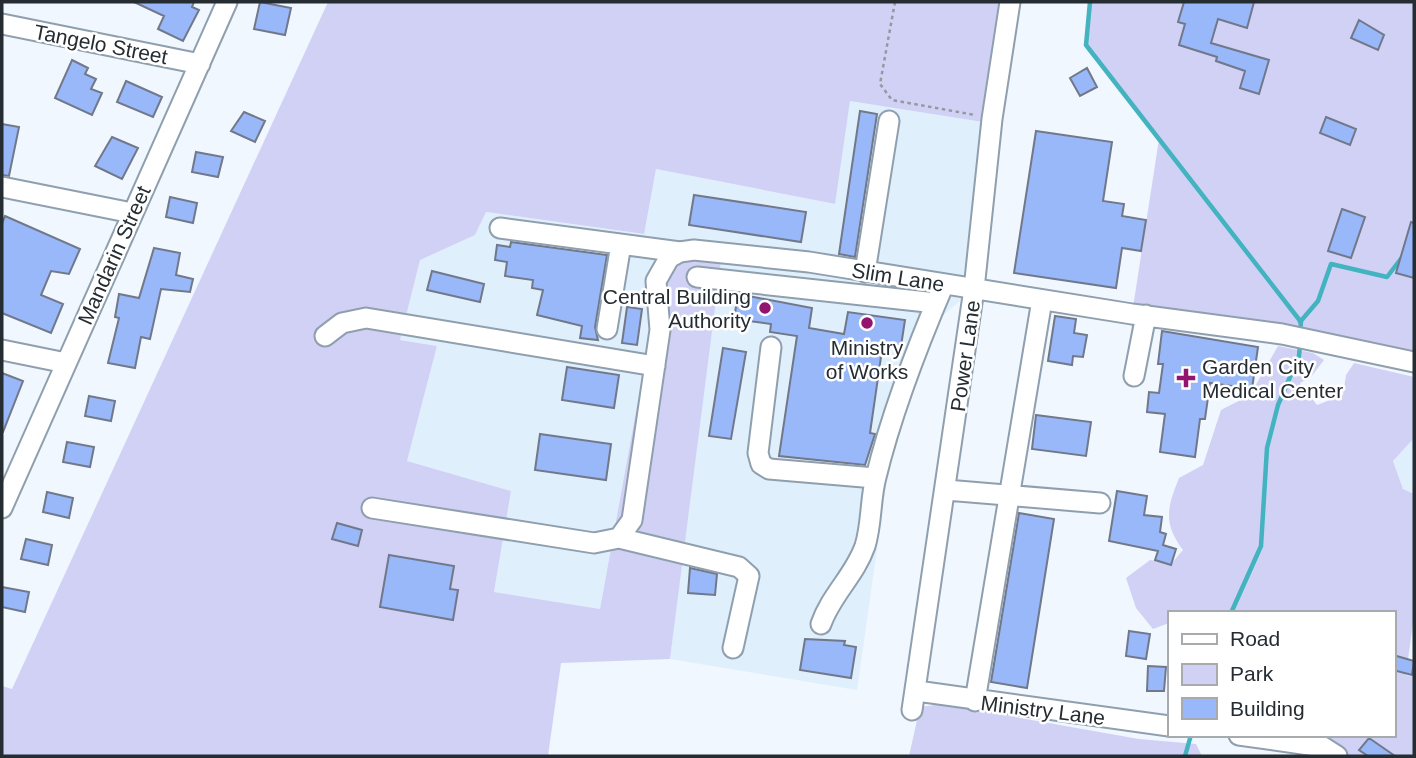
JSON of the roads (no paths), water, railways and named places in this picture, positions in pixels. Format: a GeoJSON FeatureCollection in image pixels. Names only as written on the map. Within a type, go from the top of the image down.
{"type":"FeatureCollection","features":[{"type":"Feature","properties":{"kind":"street","name":"Mandarin Street"},"geometry":{"type":"LineString","coordinates":[[3,504],[227,2]]}},
{"type":"Feature","properties":{"kind":"street","name":"Power Lane"},"geometry":{"type":"LineString","coordinates":[[914,700],[974,289],[992,119],[1010,2]]}},
{"type":"Feature","properties":{"kind":"street","name":"Tangelo Street"},"geometry":{"type":"LineString","coordinates":[[2,24],[200,64]]}},
{"type":"Feature","properties":{"kind":"street"},"geometry":{"type":"LineString","coordinates":[[848,293],[864,271],[889,121]]}},
{"type":"Feature","properties":{"kind":"street"},"geometry":{"type":"LineString","coordinates":[[2,187],[132,213]]}},
{"type":"Feature","properties":{"kind":"street","name":"Slim Lane"},"geometry":{"type":"LineString","coordinates":[[500,228],[864,271],[1042,300],[1290,335],[1414,362]]}},
{"type":"Feature","properties":{"kind":"street"},"geometry":{"type":"LineString","coordinates":[[607,329],[621,244]]}},
{"type":"Feature","properties":{"kind":"street"},"geometry":{"type":"LineString","coordinates":[[619,538],[632,520],[655,366],[660,330],[656,281],[669,258],[680,251]]}},
{"type":"Feature","properties":{"kind":"street"},"geometry":{"type":"LineString","coordinates":[[722,280],[727,253]]}},
{"type":"Feature","properties":{"kind":"street"},"geometry":{"type":"LineString","coordinates":[[864,271],[872,296]]}},
{"type":"Feature","properties":{"kind":"street"},"geometry":{"type":"LineString","coordinates":[[697,277],[936,303]]}},
{"type":"Feature","properties":{"kind":"street"},"geometry":{"type":"LineString","coordinates":[[821,624],[828,604],[849,580],[865,546],[875,478],[916,349],[944,284]]}},
{"type":"Feature","properties":{"kind":"street"},"geometry":{"type":"LineString","coordinates":[[975,701],[1042,300]]}},
{"type":"Feature","properties":{"kind":"street"},"geometry":{"type":"LineString","coordinates":[[1134,376],[1146,315]]}},
{"type":"Feature","properties":{"kind":"street"},"geometry":{"type":"LineString","coordinates":[[326,336],[342,323],[366,318],[655,366]]}},
{"type":"Feature","properties":{"kind":"street"},"geometry":{"type":"LineString","coordinates":[[771,347],[758,453],[761,464],[769,469],[875,478]]}},
{"type":"Feature","properties":{"kind":"street"},"geometry":{"type":"LineString","coordinates":[[2,350],[66,363]]}},
{"type":"Feature","properties":{"kind":"street"},"geometry":{"type":"LineString","coordinates":[[946,490],[1100,503]]}},
{"type":"Feature","properties":{"kind":"street"},"geometry":{"type":"LineString","coordinates":[[372,508],[594,543],[619,538],[739,566],[749,576],[733,648]]}},
{"type":"Feature","properties":{"kind":"street","name":"Ministry Lane"},"geometry":{"type":"LineString","coordinates":[[914,700],[975,701],[1168,726]]}},
{"type":"Feature","properties":{"kind":"street"},"geometry":{"type":"LineString","coordinates":[[1254,737],[1323,747],[1337,756]]}},
{"type":"Feature","properties":{"kind":"waterway"},"geometry":{"type":"LineString","coordinates":[[1090,2],[1086,45],[1301,322],[1300,332]]}},
{"type":"Feature","properties":{"kind":"waterway"},"geometry":{"type":"LineString","coordinates":[[1300,322],[1318,301],[1331,264],[1387,277],[1403,256]]}},
{"type":"Feature","properties":{"kind":"waterway"},"geometry":{"type":"LineString","coordinates":[[1232,611],[1261,546],[1267,448],[1278,405],[1299,356],[1300,345]]}},
{"type":"Feature","properties":{"kind":"waterway"},"geometry":{"type":"LineString","coordinates":[[1185,756],[1190,737]]}},
{"type":"Feature","properties":{"kind":"place","name":"Central Building Authority"},"geometry":{"type":"Point","coordinates":[765,308]}},
{"type":"Feature","properties":{"kind":"place","name":"Ministry of Works"},"geometry":{"type":"Point","coordinates":[867,323]}},
{"type":"Feature","properties":{"kind":"place","name":"Garden City Medical Center"},"geometry":{"type":"Point","coordinates":[1186,378]}}]}
